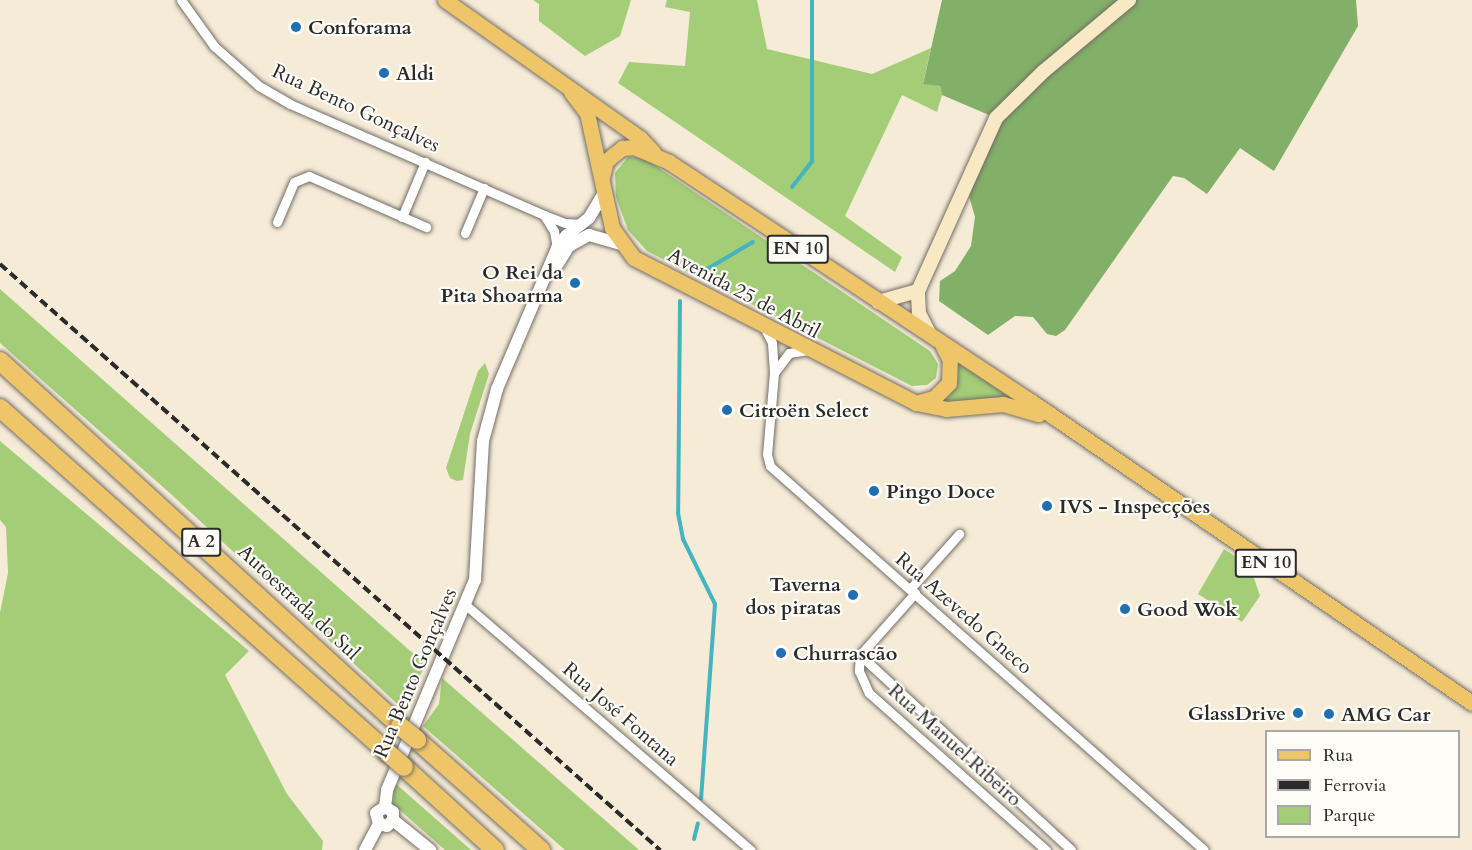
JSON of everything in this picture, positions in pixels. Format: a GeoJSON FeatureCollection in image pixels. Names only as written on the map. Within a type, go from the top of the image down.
{"type":"FeatureCollection","features":[{"type":"Feature","properties":{"kind":"highway","name":"Autoestrada do Sul"},"geometry":{"type":"LineString","coordinates":[[0,361],[400,726],[541,850]]}},
{"type":"Feature","properties":{"kind":"highway","name":"A 2"},"geometry":{"type":"LineString","coordinates":[[0,408],[495,850]]}},
{"type":"Feature","properties":{"kind":"main road","name":"Avenida 25 de Abril"},"geometry":{"type":"LineString","coordinates":[[445,0],[571,92],[640,138],[653,152],[1061,424],[1472,703]]}},
{"type":"Feature","properties":{"kind":"main road"},"geometry":{"type":"LineString","coordinates":[[916,403],[934,398],[950,383],[950,360],[919,313],[918,291],[996,118],[1044,71],[1129,0]]}},
{"type":"Feature","properties":{"kind":"main road","name":"Avenida 25 de Abril"},"geometry":{"type":"LineString","coordinates":[[571,92],[587,113],[612,228],[621,244],[634,258],[810,351],[916,403],[946,409],[1004,404],[1061,424]]}},
{"type":"Feature","properties":{"kind":"main road","name":"Avenida 25 de Abril"},"geometry":{"type":"LineString","coordinates":[[602,177],[606,161],[622,148],[653,152]]}},
{"type":"Feature","properties":{"kind":"main road"},"geometry":{"type":"LineString","coordinates":[[878,302],[918,291]]}},
{"type":"Feature","properties":{"kind":"street","name":"Rua Bento Gonçalves"},"geometry":{"type":"LineString","coordinates":[[181,0],[214,46],[259,86],[290,104],[565,224],[582,224]]}},
{"type":"Feature","properties":{"kind":"street"},"geometry":{"type":"LineString","coordinates":[[402,216],[425,162]]}},
{"type":"Feature","properties":{"kind":"street"},"geometry":{"type":"LineString","coordinates":[[277,222],[294,182],[302,176],[315,178],[426,227]]}},
{"type":"Feature","properties":{"kind":"street"},"geometry":{"type":"LineString","coordinates":[[465,233],[484,188]]}},
{"type":"Feature","properties":{"kind":"street"},"geometry":{"type":"LineString","coordinates":[[547,278],[557,248],[582,224],[603,195]]}},
{"type":"Feature","properties":{"kind":"street"},"geometry":{"type":"LineString","coordinates":[[544,215],[554,231],[557,248]]}},
{"type":"Feature","properties":{"kind":"street"},"geometry":{"type":"LineString","coordinates":[[547,278],[569,246],[589,235],[621,244]]}},
{"type":"Feature","properties":{"kind":"street","name":"Rua Bento Gonçalves"},"geometry":{"type":"LineString","coordinates":[[386,807],[387,790],[426,693],[467,606],[475,580],[483,441],[497,389],[547,278]]}},
{"type":"Feature","properties":{"kind":"street","name":"Rua Azevedo Gneco"},"geometry":{"type":"LineString","coordinates":[[763,325],[772,343],[774,373],[767,453],[770,466],[1204,850]]}},
{"type":"Feature","properties":{"kind":"street"},"geometry":{"type":"LineString","coordinates":[[774,373],[789,353],[810,351]]}},
{"type":"Feature","properties":{"kind":"street"},"geometry":{"type":"LineString","coordinates":[[959,534],[860,655],[1071,850]]}},
{"type":"Feature","properties":{"kind":"street","name":"Rua José Fontana"},"geometry":{"type":"LineString","coordinates":[[467,606],[752,850]]}},
{"type":"Feature","properties":{"kind":"street","name":"Rua Manuel Ribeiro"},"geometry":{"type":"LineString","coordinates":[[860,655],[859,671],[869,693],[1046,850]]}},
{"type":"Feature","properties":{"kind":"street"},"geometry":{"type":"LineString","coordinates":[[365,850],[379,824],[376,813],[386,807],[393,812],[393,820],[387,826],[379,824]]}},
{"type":"Feature","properties":{"kind":"street"},"geometry":{"type":"LineString","coordinates":[[393,820],[429,850]]}},
{"type":"Feature","properties":{"kind":"green space"},"geometry":{"type":"Polygon","coordinates":[[[533,0],[631,0],[620,36],[585,56],[539,21],[539,4],[533,0]]]}},
{"type":"Feature","properties":{"kind":"green space"},"geometry":{"type":"Polygon","coordinates":[[[667,0],[757,0],[767,49],[872,74],[931,48],[923,83],[940,86],[942,95],[937,112],[902,95],[845,216],[902,257],[895,272],[618,83],[629,62],[685,66],[690,12],[665,7],[667,0]]]}},
{"type":"Feature","properties":{"kind":"green space"},"geometry":{"type":"Polygon","coordinates":[[[942,0],[1356,0],[1358,26],[1274,171],[1240,148],[1207,194],[1184,178],[1173,176],[1065,330],[1056,336],[1047,334],[1033,317],[1015,316],[988,335],[939,301],[940,281],[955,271],[971,246],[975,217],[969,196],[1000,125],[989,115],[942,95],[940,86],[923,84],[942,0]]]}},
{"type":"Feature","properties":{"kind":"green space"},"geometry":{"type":"Polygon","coordinates":[[[628,157],[644,158],[930,351],[938,364],[936,378],[927,385],[912,386],[647,251],[628,230],[616,197],[615,173],[628,157]]]}},
{"type":"Feature","properties":{"kind":"green space"},"geometry":{"type":"Polygon","coordinates":[[[0,289],[425,664],[405,711],[172,495],[0,343],[0,289]]]}},
{"type":"Feature","properties":{"kind":"green space"},"geometry":{"type":"Polygon","coordinates":[[[956,361],[1014,399],[942,403],[950,395],[958,376],[956,361]]]}},
{"type":"Feature","properties":{"kind":"green space"},"geometry":{"type":"Polygon","coordinates":[[[485,363],[489,374],[470,434],[463,480],[457,481],[450,478],[446,468],[478,371],[485,363]]]}},
{"type":"Feature","properties":{"kind":"green space"},"geometry":{"type":"Polygon","coordinates":[[[0,441],[249,651],[225,675],[287,794],[323,841],[322,850],[0,850],[0,613],[8,573],[6,527],[0,520],[0,441]]]}},
{"type":"Feature","properties":{"kind":"green space"},"geometry":{"type":"Polygon","coordinates":[[[1224,549],[1250,566],[1260,596],[1242,622],[1198,594],[1224,549]]]}},
{"type":"Feature","properties":{"kind":"green space"},"geometry":{"type":"Polygon","coordinates":[[[442,678],[639,850],[565,850],[423,726],[439,704],[442,678]]]}},
{"type":"Feature","properties":{"kind":"green space"},"geometry":{"type":"Polygon","coordinates":[[[395,783],[471,850],[445,850],[393,804],[395,783]]]}},
{"type":"Feature","properties":{"kind":"waterway"},"geometry":{"type":"LineString","coordinates":[[792,187],[812,161],[812,0]]}},
{"type":"Feature","properties":{"kind":"waterway"},"geometry":{"type":"LineString","coordinates":[[702,272],[753,242]]}},
{"type":"Feature","properties":{"kind":"waterway"},"geometry":{"type":"LineString","coordinates":[[680,301],[678,513],[683,539],[715,604],[701,798]]}},
{"type":"Feature","properties":{"kind":"waterway"},"geometry":{"type":"LineString","coordinates":[[694,839],[698,823]]}},
{"type":"Feature","properties":{"kind":"railway"},"geometry":{"type":"LineString","coordinates":[[0,264],[660,850]]}},
{"type":"Feature","properties":{"kind":"place","name":"Conforama"},"geometry":{"type":"Point","coordinates":[296,27]}},
{"type":"Feature","properties":{"kind":"place","name":"Aldi"},"geometry":{"type":"Point","coordinates":[384,73]}},
{"type":"Feature","properties":{"kind":"place","name":"O Rei da Pita Shoarma"},"geometry":{"type":"Point","coordinates":[575,283]}},
{"type":"Feature","properties":{"kind":"place","name":"Citroën Select"},"geometry":{"type":"Point","coordinates":[727,410]}},
{"type":"Feature","properties":{"kind":"place","name":"Pingo Doce"},"geometry":{"type":"Point","coordinates":[874,491]}},
{"type":"Feature","properties":{"kind":"place","name":"IVS - Inspecções"},"geometry":{"type":"Point","coordinates":[1047,506]}},
{"type":"Feature","properties":{"kind":"place","name":"Taverna dos piratas"},"geometry":{"type":"Point","coordinates":[853,595]}},
{"type":"Feature","properties":{"kind":"place","name":"Good Wok"},"geometry":{"type":"Point","coordinates":[1125,609]}},
{"type":"Feature","properties":{"kind":"place","name":"Churrascão"},"geometry":{"type":"Point","coordinates":[781,653]}},
{"type":"Feature","properties":{"kind":"place","name":"GlassDrive"},"geometry":{"type":"Point","coordinates":[1298,713]}},
{"type":"Feature","properties":{"kind":"place","name":"AMG Car"},"geometry":{"type":"Point","coordinates":[1329,714]}}]}
